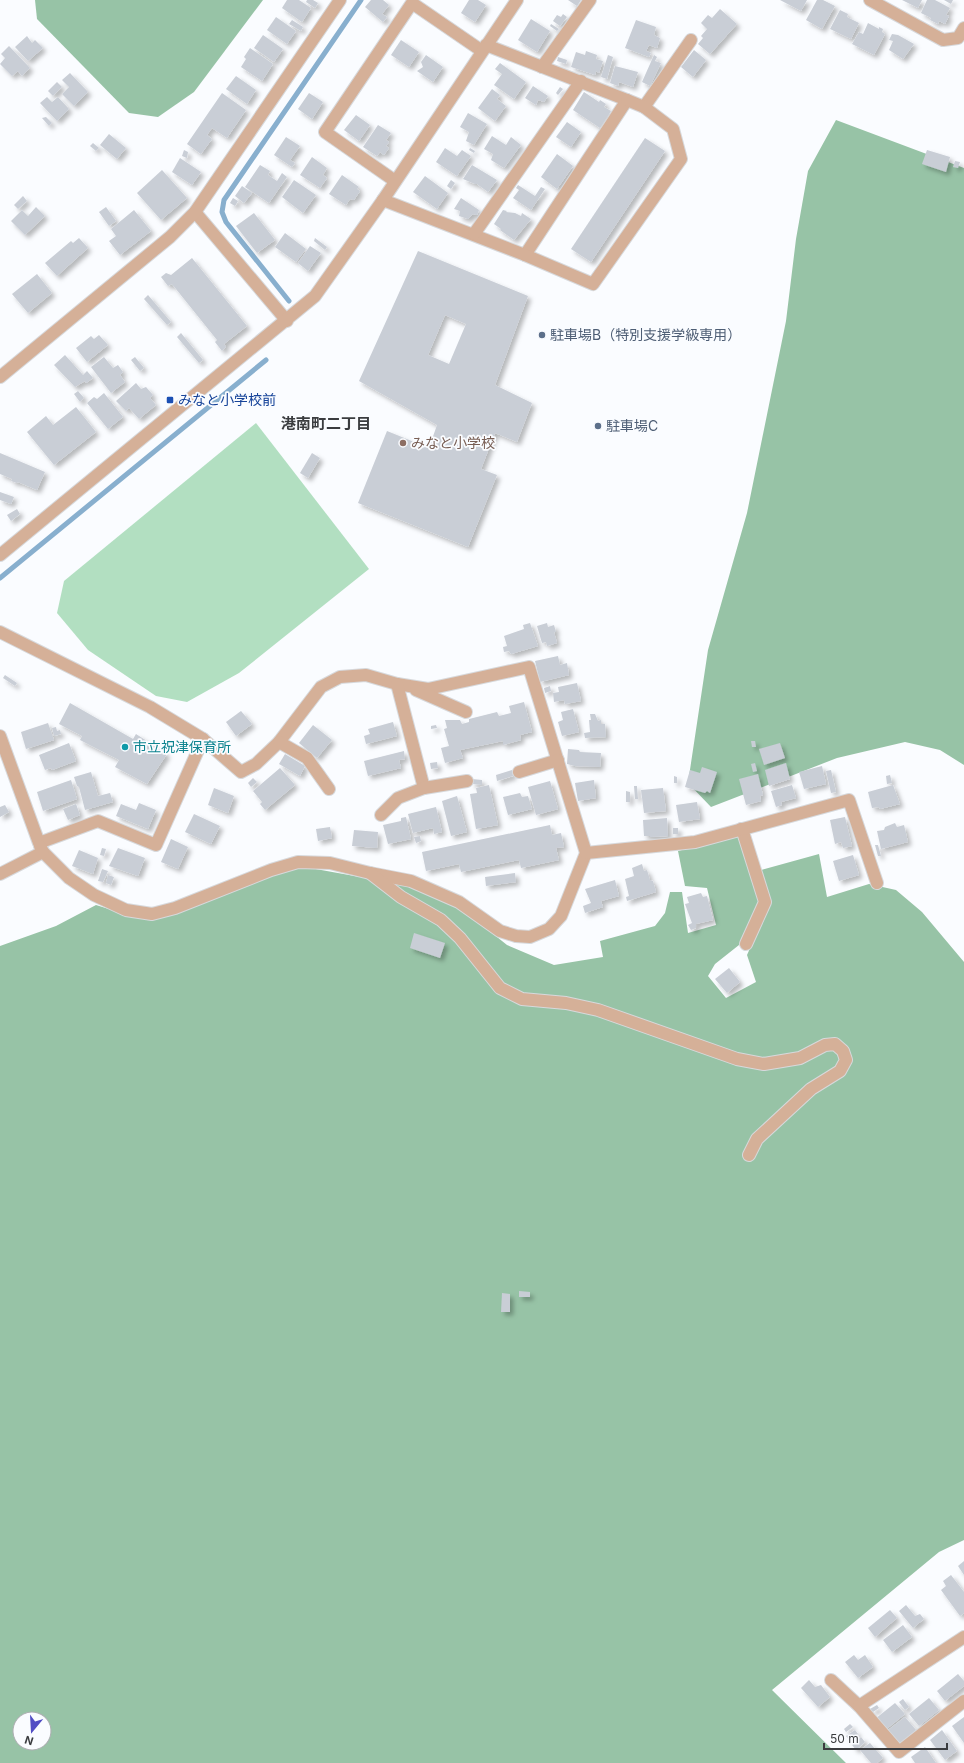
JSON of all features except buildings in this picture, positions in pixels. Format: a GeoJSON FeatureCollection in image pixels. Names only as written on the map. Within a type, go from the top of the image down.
{"type":"FeatureCollection","features":[{"type":"Feature","properties":{"kind":"street"},"geometry":{"type":"LineString","coordinates":[[0,377],[170,237],[194,212],[340,0]]}},
{"type":"Feature","properties":{"kind":"street"},"geometry":{"type":"LineString","coordinates":[[0,555],[287,321],[315,296],[383,200],[517,0]]}},
{"type":"Feature","properties":{"kind":"street"},"geometry":{"type":"LineString","coordinates":[[542,67],[590,0]]}},
{"type":"Feature","properties":{"kind":"street"},"geometry":{"type":"LineString","coordinates":[[870,0],[943,40],[958,38],[964,28]]}},
{"type":"Feature","properties":{"kind":"street"},"geometry":{"type":"LineString","coordinates":[[383,200],[474,234],[592,284],[681,159],[673,129],[644,107],[542,67],[484,48],[412,3],[325,132],[395,181]]}},
{"type":"Feature","properties":{"kind":"street"},"geometry":{"type":"LineString","coordinates":[[644,107],[691,40]]}},
{"type":"Feature","properties":{"kind":"street"},"geometry":{"type":"LineString","coordinates":[[474,234],[581,82]]}},
{"type":"Feature","properties":{"kind":"street"},"geometry":{"type":"LineString","coordinates":[[525,255],[627,100]]}},
{"type":"Feature","properties":{"kind":"street"},"geometry":{"type":"LineString","coordinates":[[194,212],[287,321]]}},
{"type":"Feature","properties":{"kind":"street"},"geometry":{"type":"LineString","coordinates":[[0,632],[150,707],[203,739],[241,772],[256,764],[280,742],[321,687],[340,677],[366,675],[397,684],[428,689],[529,667],[586,853],[561,916],[549,929],[530,936],[516,936],[500,931],[459,902],[412,881],[330,863],[298,862],[271,870],[175,908],[152,914],[126,910],[94,895],[69,878],[41,847],[2,751],[0,736]]}},
{"type":"Feature","properties":{"kind":"street"},"geometry":{"type":"LineString","coordinates":[[397,684],[424,788]]}},
{"type":"Feature","properties":{"kind":"street"},"geometry":{"type":"LineString","coordinates":[[412,686],[420,692],[466,712]]}},
{"type":"Feature","properties":{"kind":"street"},"geometry":{"type":"LineString","coordinates":[[0,874],[41,847],[98,821],[156,846],[203,739]]}},
{"type":"Feature","properties":{"kind":"street"},"geometry":{"type":"LineString","coordinates":[[280,742],[307,758],[329,789]]}},
{"type":"Feature","properties":{"kind":"street"},"geometry":{"type":"LineString","coordinates":[[519,772],[558,760]]}},
{"type":"Feature","properties":{"kind":"street"},"geometry":{"type":"LineString","coordinates":[[381,815],[398,798],[424,788],[467,782]]}},
{"type":"Feature","properties":{"kind":"street"},"geometry":{"type":"LineString","coordinates":[[586,853],[695,842],[849,800],[877,883]]}},
{"type":"Feature","properties":{"kind":"street"},"geometry":{"type":"LineString","coordinates":[[741,829],[765,902],[746,944]]}},
{"type":"Feature","properties":{"kind":"street"},"geometry":{"type":"LineString","coordinates":[[370,873],[401,897],[441,920],[460,938],[500,988],[522,999],[566,1003],[598,1010],[737,1059],[764,1064],[800,1058],[825,1045],[835,1044],[843,1051],[846,1060],[840,1071],[811,1089],[757,1139],[749,1155]]}},
{"type":"Feature","properties":{"kind":"street"},"geometry":{"type":"LineString","coordinates":[[859,1706],[963,1640]]}},
{"type":"Feature","properties":{"kind":"street"},"geometry":{"type":"LineString","coordinates":[[831,1680],[859,1706],[899,1752],[964,1701]]}},
{"type":"Feature","properties":{"kind":"green space"},"geometry":{"type":"Polygon","coordinates":[[[35,0],[263,0],[194,92],[158,117],[129,113],[37,19],[35,0]]]}},
{"type":"Feature","properties":{"kind":"green space"},"geometry":{"type":"Polygon","coordinates":[[[836,120],[964,168],[964,765],[940,750],[905,742],[837,758],[711,807],[688,783],[708,650],[747,513],[786,321],[796,239],[808,171],[836,120]]]}},
{"type":"Feature","properties":{"kind":"green space"},"geometry":{"type":"Polygon","coordinates":[[[256,423],[369,569],[239,673],[187,702],[156,696],[88,650],[57,613],[64,581],[256,423]]]}},
{"type":"Feature","properties":{"kind":"green space"},"geometry":{"type":"Polygon","coordinates":[[[738,835],[761,899],[739,945],[715,964],[708,976],[726,998],[756,982],[747,955],[770,904],[761,870],[819,854],[827,897],[869,884],[896,890],[922,912],[964,962],[964,1540],[939,1552],[772,1690],[846,1763],[0,1763],[0,946],[56,926],[96,905],[138,918],[157,918],[299,866],[410,886],[457,905],[507,945],[554,965],[603,957],[600,941],[655,926],[665,913],[670,892],[682,892],[688,933],[716,925],[707,888],[685,886],[678,851],[738,835]]]}},
{"type":"Feature","properties":{"kind":"waterway"},"geometry":{"type":"LineString","coordinates":[[289,301],[226,222],[222,212],[224,200],[361,0]]}},
{"type":"Feature","properties":{"kind":"waterway"},"geometry":{"type":"LineString","coordinates":[[0,578],[266,360]]}},
{"type":"Feature","properties":{"kind":"place","name":"駐車場B（特別支援学級専用）"},"geometry":{"type":"Point","coordinates":[542,335]}},
{"type":"Feature","properties":{"kind":"place","name":"みなと小学校前"},"geometry":{"type":"Point","coordinates":[170,400]}},
{"type":"Feature","properties":{"kind":"place","name":"駐車場C"},"geometry":{"type":"Point","coordinates":[598,426]}},
{"type":"Feature","properties":{"kind":"place","name":"みなと小学校"},"geometry":{"type":"Point","coordinates":[403,443]}},
{"type":"Feature","properties":{"kind":"place","name":"市立祝津保育所"},"geometry":{"type":"Point","coordinates":[125,747]}},
{"type":"Feature","properties":{"kind":"district","name":"港南町二丁目"},"geometry":{"type":"Point","coordinates":[326,424]}}]}
